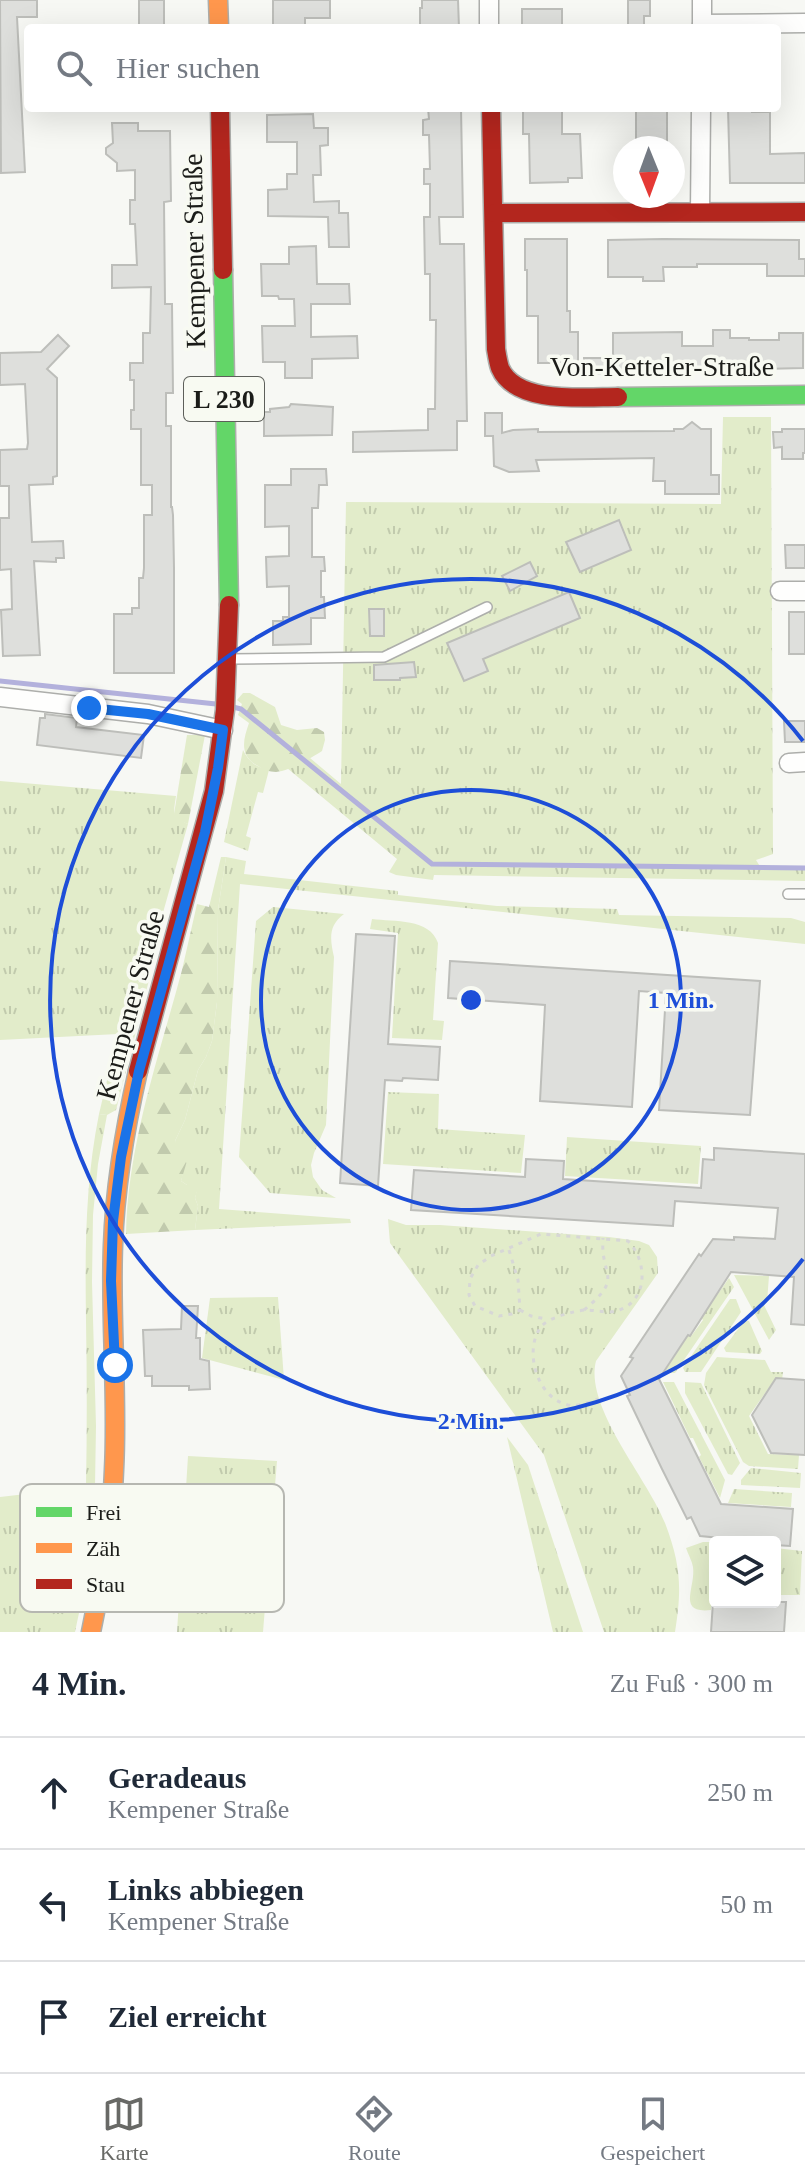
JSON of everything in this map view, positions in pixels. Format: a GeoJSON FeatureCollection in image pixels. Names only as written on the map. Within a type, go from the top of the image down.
{"type":"FeatureCollection","features":[{"type":"Feature","properties":{"kind":"main road"},"geometry":{"type":"LineString","coordinates":[[218,0],[219,24]]}},
{"type":"Feature","properties":{"kind":"main road","name":"Kempener Straße"},"geometry":{"type":"LineString","coordinates":[[114,1484],[115,1365],[111,1281],[118,1176],[139,1071],[205,832],[223,734],[227,691],[220,112]]}},
{"type":"Feature","properties":{"kind":"main road","name":"Von-Ketteler-Straße"},"geometry":{"type":"LineString","coordinates":[[491,112],[496,349],[501,368],[514,384],[538,395],[561,397],[805,395]]}},
{"type":"Feature","properties":{"kind":"main road"},"geometry":{"type":"LineString","coordinates":[[494,213],[805,212]]}},
{"type":"Feature","properties":{"kind":"main road","name":"Kempener Straße"},"geometry":{"type":"LineString","coordinates":[[91,1632],[95,1612]]}},
{"type":"Feature","properties":{"kind":"street"},"geometry":{"type":"LineString","coordinates":[[489,0],[489,24]]}},
{"type":"Feature","properties":{"kind":"street"},"geometry":{"type":"LineString","coordinates":[[702,0],[702,24]]}},
{"type":"Feature","properties":{"kind":"street"},"geometry":{"type":"LineString","coordinates":[[771,24],[805,23]]}},
{"type":"Feature","properties":{"kind":"street"},"geometry":{"type":"LineString","coordinates":[[700,212],[701,112]]}},
{"type":"Feature","properties":{"kind":"street"},"geometry":{"type":"LineString","coordinates":[[780,591],[805,591]]}},
{"type":"Feature","properties":{"kind":"street"},"geometry":{"type":"LineString","coordinates":[[0,697],[148,714],[223,734]]}},
{"type":"Feature","properties":{"kind":"lane"},"geometry":{"type":"LineString","coordinates":[[228,660],[384,657],[487,607]]}},
{"type":"Feature","properties":{"kind":"lane"},"geometry":{"type":"LineString","coordinates":[[788,894],[805,894]]}},
{"type":"Feature","properties":{"kind":"path"},"geometry":{"type":"LineString","coordinates":[[520,1310],[499,1316],[475,1306],[469,1295],[470,1279],[478,1265],[541,1234],[628,1241],[636,1249],[642,1277],[634,1301],[623,1309],[609,1312],[584,1310],[551,1318],[538,1329],[533,1346],[539,1382],[551,1396],[568,1405],[598,1399]]}},
{"type":"Feature","properties":{"kind":"path"},"geometry":{"type":"LineString","coordinates":[[584,1310],[598,1299],[608,1284],[603,1238]]}},
{"type":"Feature","properties":{"kind":"path"},"geometry":{"type":"LineString","coordinates":[[509,1250],[518,1280],[520,1310]]}},
{"type":"Feature","properties":{"kind":"path"},"geometry":{"type":"LineString","coordinates":[[520,1310],[531,1316],[551,1318]]}},
{"type":"Feature","properties":{"kind":"green space"},"geometry":{"type":"Polygon","coordinates":[[[723,417],[771,417],[773,854],[756,860],[761,868],[805,869],[805,881],[434,875],[433,880],[389,872],[397,859],[287,768],[310,758],[341,784],[346,502],[721,504],[723,417]]]}},
{"type":"Feature","properties":{"kind":"green space"},"geometry":{"type":"Polygon","coordinates":[[[243,693],[250,693],[275,707],[281,725],[297,730],[317,728],[324,732],[322,751],[293,767],[276,772],[252,762],[244,747],[249,723],[238,715],[242,704],[237,700],[243,693]]]}},
{"type":"Feature","properties":{"kind":"green space"},"geometry":{"type":"Polygon","coordinates":[[[187,735],[205,735],[188,824],[177,820],[174,814],[187,735]]]}},
{"type":"Feature","properties":{"kind":"green space"},"geometry":{"type":"Polygon","coordinates":[[[243,750],[253,763],[269,770],[263,793],[258,792],[246,836],[251,838],[248,851],[224,842],[243,750]]]}},
{"type":"Feature","properties":{"kind":"green space"},"geometry":{"type":"Polygon","coordinates":[[[0,781],[176,796],[174,813],[188,824],[144,980],[129,987],[118,1034],[0,1040],[0,781]]]}},
{"type":"Feature","properties":{"kind":"green space"},"geometry":{"type":"Polygon","coordinates":[[[221,857],[226,857],[218,910],[217,1002],[212,1041],[198,1070],[185,1120],[175,1141],[177,1144],[187,1142],[190,1151],[181,1181],[187,1185],[196,1181],[199,1185],[195,1198],[198,1206],[195,1230],[126,1234],[132,1166],[146,1100],[197,904],[209,907],[221,857]]]}},
{"type":"Feature","properties":{"kind":"green space"},"geometry":{"type":"Polygon","coordinates":[[[226,857],[246,861],[244,874],[398,891],[398,895],[497,906],[617,909],[619,915],[791,918],[805,922],[805,944],[240,884],[219,1209],[350,1219],[351,1223],[195,1230],[198,1185],[187,1185],[181,1181],[183,1172],[175,1141],[185,1120],[198,1070],[212,1041],[217,1002],[218,910],[226,857]]]}},
{"type":"Feature","properties":{"kind":"green space"},"geometry":{"type":"Polygon","coordinates":[[[273,907],[344,914],[335,923],[332,933],[334,957],[326,1125],[311,1165],[313,1177],[322,1190],[336,1198],[270,1193],[239,1157],[256,921],[273,907]]]}},
{"type":"Feature","properties":{"kind":"green space"},"geometry":{"type":"Polygon","coordinates":[[[372,919],[419,925],[434,935],[438,943],[433,1020],[444,1021],[442,1040],[392,1038],[398,933],[370,929],[372,919]]]}},
{"type":"Feature","properties":{"kind":"green space"},"geometry":{"type":"Polygon","coordinates":[[[149,980],[116,1110],[107,1115],[99,1114],[129,987],[149,980]]]}},
{"type":"Feature","properties":{"kind":"green space"},"geometry":{"type":"Polygon","coordinates":[[[388,1092],[439,1094],[438,1129],[525,1135],[521,1173],[383,1164],[388,1092]]]}},
{"type":"Feature","properties":{"kind":"green space"},"geometry":{"type":"Polygon","coordinates":[[[99,1114],[107,1115],[93,1215],[95,1484],[86,1484],[86,1269],[91,1166],[99,1114]]]}},
{"type":"Feature","properties":{"kind":"green space"},"geometry":{"type":"Polygon","coordinates":[[[567,1137],[701,1146],[698,1184],[565,1176],[567,1137]]]}},
{"type":"Feature","properties":{"kind":"green space"},"geometry":{"type":"Polygon","coordinates":[[[388,1219],[406,1225],[609,1237],[649,1245],[657,1257],[658,1273],[596,1361],[595,1379],[608,1421],[657,1505],[670,1538],[679,1577],[675,1632],[604,1632],[544,1455],[390,1243],[388,1219]]]}},
{"type":"Feature","properties":{"kind":"green space"},"geometry":{"type":"Polygon","coordinates":[[[734,1275],[769,1276],[767,1302],[764,1305],[776,1330],[769,1340],[734,1275]]]}},
{"type":"Feature","properties":{"kind":"green space"},"geometry":{"type":"Polygon","coordinates":[[[729,1278],[734,1287],[675,1373],[664,1373],[689,1334],[692,1335],[703,1320],[701,1318],[729,1278]]]}},
{"type":"Feature","properties":{"kind":"green space"},"geometry":{"type":"Polygon","coordinates":[[[278,1297],[284,1380],[202,1358],[210,1298],[278,1297]]]}},
{"type":"Feature","properties":{"kind":"green space"},"geometry":{"type":"Polygon","coordinates":[[[730,1299],[736,1299],[741,1312],[701,1372],[685,1372],[683,1368],[730,1299]]]}},
{"type":"Feature","properties":{"kind":"green space"},"geometry":{"type":"Polygon","coordinates":[[[744,1321],[749,1321],[762,1351],[760,1354],[726,1352],[724,1348],[744,1321]]]}},
{"type":"Feature","properties":{"kind":"green space"},"geometry":{"type":"Polygon","coordinates":[[[717,1357],[765,1360],[771,1372],[783,1372],[782,1380],[775,1379],[749,1416],[768,1454],[799,1455],[798,1469],[749,1466],[743,1462],[704,1385],[706,1373],[717,1357]]]}},
{"type":"Feature","properties":{"kind":"green space"},"geometry":{"type":"Polygon","coordinates":[[[663,1382],[674,1382],[725,1480],[720,1498],[693,1438],[690,1438],[663,1382]]]}},
{"type":"Feature","properties":{"kind":"green space"},"geometry":{"type":"Polygon","coordinates":[[[685,1382],[701,1383],[740,1463],[732,1475],[728,1474],[685,1393],[685,1382]]]}},
{"type":"Feature","properties":{"kind":"green space"},"geometry":{"type":"Polygon","coordinates":[[[507,1437],[528,1465],[583,1632],[553,1632],[507,1437]]]}},
{"type":"Feature","properties":{"kind":"green space"},"geometry":{"type":"Polygon","coordinates":[[[188,1456],[277,1461],[275,1484],[186,1484],[188,1456]]]}},
{"type":"Feature","properties":{"kind":"green space"},"geometry":{"type":"Polygon","coordinates":[[[751,1468],[801,1473],[800,1488],[741,1485],[741,1480],[751,1468]]]}},
{"type":"Feature","properties":{"kind":"green space"},"geometry":{"type":"Polygon","coordinates":[[[734,1489],[792,1493],[791,1507],[728,1503],[734,1489]]]}},
{"type":"Feature","properties":{"kind":"green space"},"geometry":{"type":"Polygon","coordinates":[[[20,1495],[20,1612],[79,1612],[75,1632],[0,1632],[0,1497],[20,1495]]]}},
{"type":"Feature","properties":{"kind":"green space"},"geometry":{"type":"Polygon","coordinates":[[[709,1542],[711,1610],[694,1608],[691,1603],[693,1567],[686,1548],[709,1542]]]}},
{"type":"Feature","properties":{"kind":"green space"},"geometry":{"type":"Polygon","coordinates":[[[781,1549],[802,1551],[800,1595],[781,1595],[781,1549]]]}},
{"type":"Feature","properties":{"kind":"green space"},"geometry":{"type":"Polygon","coordinates":[[[178,1612],[265,1612],[263,1632],[177,1632],[178,1612]]]}},
{"type":"Feature","properties":{"kind":"building"},"geometry":{"type":"Polygon","coordinates":[[[0,0],[37,0],[37,17],[17,17],[25,172],[1,173],[0,0]]]}},
{"type":"Feature","properties":{"kind":"building"},"geometry":{"type":"Polygon","coordinates":[[[139,0],[164,0],[164,24],[139,24],[139,0]]]}},
{"type":"Feature","properties":{"kind":"building"},"geometry":{"type":"Polygon","coordinates":[[[273,0],[330,0],[330,18],[305,18],[305,24],[273,24],[273,0]]]}},
{"type":"Feature","properties":{"kind":"building"},"geometry":{"type":"Polygon","coordinates":[[[422,0],[458,0],[459,24],[420,24],[422,0]]]}},
{"type":"Feature","properties":{"kind":"building"},"geometry":{"type":"Polygon","coordinates":[[[628,0],[650,0],[650,16],[644,16],[644,24],[628,24],[628,0]]]}},
{"type":"Feature","properties":{"kind":"building"},"geometry":{"type":"Polygon","coordinates":[[[522,9],[562,9],[562,24],[522,24],[522,9]]]}},
{"type":"Feature","properties":{"kind":"building"},"geometry":{"type":"Polygon","coordinates":[[[428,112],[461,112],[463,217],[439,217],[440,244],[464,244],[467,421],[457,421],[457,450],[353,452],[353,432],[428,430],[428,409],[435,409],[436,320],[430,320],[430,274],[425,274],[424,217],[430,217],[430,184],[424,184],[424,169],[430,169],[429,135],[423,135],[423,120],[429,119],[428,112]]]}},
{"type":"Feature","properties":{"kind":"building"},"geometry":{"type":"Polygon","coordinates":[[[523,112],[562,112],[562,134],[580,134],[582,178],[568,178],[568,182],[530,183],[529,134],[523,134],[523,112]]]}},
{"type":"Feature","properties":{"kind":"building"},"geometry":{"type":"Polygon","coordinates":[[[636,112],[667,112],[667,136],[636,136],[636,112]]]}},
{"type":"Feature","properties":{"kind":"building"},"geometry":{"type":"Polygon","coordinates":[[[728,112],[770,112],[770,154],[805,153],[805,183],[730,183],[728,112]]]}},
{"type":"Feature","properties":{"kind":"building"},"geometry":{"type":"Polygon","coordinates":[[[313,114],[314,128],[328,128],[328,145],[320,146],[321,175],[313,175],[314,202],[339,201],[339,213],[348,213],[349,247],[329,247],[328,217],[268,216],[268,190],[287,189],[287,174],[297,174],[297,142],[267,142],[267,115],[313,114]]]}},
{"type":"Feature","properties":{"kind":"building"},"geometry":{"type":"Polygon","coordinates":[[[112,123],[138,123],[138,131],[170,131],[171,201],[164,202],[165,304],[172,304],[173,393],[166,393],[166,426],[171,426],[174,673],[114,673],[114,614],[132,614],[132,608],[139,608],[139,578],[143,578],[144,568],[144,515],[152,515],[152,485],[141,485],[141,429],[131,429],[134,380],[130,380],[130,363],[143,363],[143,333],[150,333],[151,287],[112,288],[112,265],[137,265],[135,224],[130,224],[130,200],[135,200],[135,170],[117,171],[117,163],[106,154],[106,148],[113,143],[112,123]]]}},
{"type":"Feature","properties":{"kind":"building"},"geometry":{"type":"Polygon","coordinates":[[[525,239],[567,239],[567,311],[570,311],[570,332],[578,332],[578,363],[538,363],[538,316],[527,316],[525,239]]]}},
{"type":"Feature","properties":{"kind":"building"},"geometry":{"type":"Polygon","coordinates":[[[608,240],[799,240],[799,259],[805,259],[805,276],[767,276],[767,264],[697,264],[697,267],[663,267],[664,281],[643,281],[643,277],[608,277],[608,240]]]}},
{"type":"Feature","properties":{"kind":"building"},"geometry":{"type":"Polygon","coordinates":[[[316,246],[317,284],[349,284],[350,304],[311,304],[311,337],[357,336],[358,358],[312,359],[312,378],[285,378],[285,362],[263,362],[262,326],[295,326],[294,299],[262,296],[261,264],[289,264],[289,247],[316,246]]]}},
{"type":"Feature","properties":{"kind":"building"},"geometry":{"type":"Polygon","coordinates":[[[713,330],[730,330],[730,338],[749,340],[779,340],[779,333],[803,333],[803,368],[584,374],[584,358],[613,358],[613,333],[682,332],[682,346],[713,346],[713,330]]]}},
{"type":"Feature","properties":{"kind":"building"},"geometry":{"type":"Polygon","coordinates":[[[58,335],[69,346],[47,369],[57,378],[57,476],[53,477],[53,484],[29,485],[32,542],[63,541],[64,558],[56,558],[56,562],[34,561],[40,655],[3,656],[1,610],[12,609],[11,569],[0,570],[0,518],[9,518],[9,486],[0,486],[0,450],[27,449],[28,443],[25,384],[0,385],[0,353],[41,352],[58,335]]]}},
{"type":"Feature","properties":{"kind":"building"},"geometry":{"type":"Polygon","coordinates":[[[291,404],[333,407],[332,435],[264,436],[264,412],[291,404]]]}},
{"type":"Feature","properties":{"kind":"building"},"geometry":{"type":"Polygon","coordinates":[[[485,413],[502,413],[502,433],[538,429],[538,432],[674,431],[692,422],[701,429],[711,429],[711,475],[719,475],[719,494],[665,494],[665,481],[653,481],[654,458],[536,460],[539,471],[509,472],[494,466],[493,436],[485,436],[485,413]]]}},
{"type":"Feature","properties":{"kind":"building"},"geometry":{"type":"Polygon","coordinates":[[[782,429],[805,429],[803,459],[782,459],[782,447],[774,448],[773,432],[782,432],[782,429]]]}},
{"type":"Feature","properties":{"kind":"building"},"geometry":{"type":"Polygon","coordinates":[[[291,469],[326,469],[327,485],[319,485],[318,508],[312,508],[312,557],[324,557],[321,597],[324,597],[325,618],[311,618],[311,644],[273,645],[273,621],[283,621],[283,617],[289,617],[289,586],[267,587],[266,557],[289,556],[289,526],[265,527],[265,485],[291,485],[291,469]]]}},
{"type":"Feature","properties":{"kind":"building"},"geometry":{"type":"Polygon","coordinates":[[[619,520],[631,550],[580,572],[566,542],[619,520]]]}},
{"type":"Feature","properties":{"kind":"building"},"geometry":{"type":"Polygon","coordinates":[[[785,545],[805,545],[805,568],[786,568],[785,545]]]}},
{"type":"Feature","properties":{"kind":"building"},"geometry":{"type":"Polygon","coordinates":[[[530,562],[537,576],[510,591],[502,576],[530,562]]]}},
{"type":"Feature","properties":{"kind":"building"},"geometry":{"type":"Polygon","coordinates":[[[569,592],[580,618],[483,659],[488,671],[464,681],[447,643],[569,592]]]}},
{"type":"Feature","properties":{"kind":"building"},"geometry":{"type":"Polygon","coordinates":[[[369,609],[384,609],[384,636],[370,636],[369,609]]]}},
{"type":"Feature","properties":{"kind":"building"},"geometry":{"type":"Polygon","coordinates":[[[789,612],[805,612],[805,654],[789,654],[789,612]]]}},
{"type":"Feature","properties":{"kind":"building"},"geometry":{"type":"Polygon","coordinates":[[[414,662],[416,677],[374,680],[374,665],[414,662]]]}},
{"type":"Feature","properties":{"kind":"building"},"geometry":{"type":"Polygon","coordinates":[[[45,714],[77,718],[76,727],[144,735],[141,758],[37,745],[40,718],[45,718],[45,714]]]}},
{"type":"Feature","properties":{"kind":"building"},"geometry":{"type":"Polygon","coordinates":[[[784,721],[805,721],[805,742],[785,742],[784,721]]]}},
{"type":"Feature","properties":{"kind":"building"},"geometry":{"type":"Polygon","coordinates":[[[356,934],[395,936],[388,1044],[440,1047],[438,1080],[385,1080],[378,1186],[340,1183],[356,934]]]}},
{"type":"Feature","properties":{"kind":"building"},"geometry":{"type":"Polygon","coordinates":[[[450,961],[760,981],[750,1115],[659,1110],[666,993],[639,991],[632,1107],[540,1101],[545,1005],[448,998],[450,961]]]}},
{"type":"Feature","properties":{"kind":"building"},"geometry":{"type":"Polygon","coordinates":[[[714,1148],[805,1154],[805,1325],[791,1324],[794,1277],[731,1272],[659,1379],[721,1504],[793,1509],[790,1546],[781,1545],[781,1536],[700,1536],[691,1517],[687,1519],[662,1469],[627,1396],[630,1395],[621,1376],[633,1358],[630,1357],[699,1254],[701,1256],[713,1239],[775,1239],[778,1208],[675,1201],[673,1226],[411,1210],[414,1170],[525,1177],[526,1159],[564,1161],[563,1179],[701,1188],[703,1159],[714,1160],[714,1148]]]}},
{"type":"Feature","properties":{"kind":"building"},"geometry":{"type":"Polygon","coordinates":[[[182,1306],[198,1306],[196,1338],[200,1338],[200,1359],[209,1361],[210,1389],[152,1386],[152,1376],[145,1376],[143,1330],[181,1329],[182,1306]]]}},
{"type":"Feature","properties":{"kind":"building"},"geometry":{"type":"Polygon","coordinates":[[[776,1378],[805,1380],[805,1455],[771,1453],[752,1415],[776,1378]]]}},
{"type":"Feature","properties":{"kind":"building"},"geometry":{"type":"Polygon","coordinates":[[[781,1602],[786,1602],[784,1632],[711,1632],[713,1608],[781,1608],[781,1602]]]}},
{"type":"Feature","properties":{"kind":"waterway"},"geometry":{"type":"LineString","coordinates":[[0,681],[216,704]]}},
{"type":"Feature","properties":{"kind":"waterway"},"geometry":{"type":"LineString","coordinates":[[233,707],[241,709],[432,864],[805,868]]}},
{"type":"Feature","properties":{"kind":"traffic: fast"},"geometry":{"type":"LineString","coordinates":[[223,270],[229,605]]}},
{"type":"Feature","properties":{"kind":"traffic: fast"},"geometry":{"type":"LineString","coordinates":[[618,397],[805,395]]}},
{"type":"Feature","properties":{"kind":"traffic: slow"},"geometry":{"type":"LineString","coordinates":[[218,0],[219,24]]}},
{"type":"Feature","properties":{"kind":"traffic: slow"},"geometry":{"type":"LineString","coordinates":[[113,1484],[113,1245],[125,1136],[138,1071]]}},
{"type":"Feature","properties":{"kind":"traffic: slow"},"geometry":{"type":"LineString","coordinates":[[91,1632],[95,1612]]}},
{"type":"Feature","properties":{"kind":"traffic: jam"},"geometry":{"type":"LineString","coordinates":[[220,112],[223,270]]}},
{"type":"Feature","properties":{"kind":"traffic: jam"},"geometry":{"type":"LineString","coordinates":[[491,112],[496,349],[500,368],[508,380],[536,393],[571,398],[618,397]]}},
{"type":"Feature","properties":{"kind":"traffic: jam"},"geometry":{"type":"LineString","coordinates":[[494,213],[805,212]]}},
{"type":"Feature","properties":{"kind":"traffic: jam"},"geometry":{"type":"LineString","coordinates":[[138,1071],[214,791],[225,710],[229,605]]}},
{"type":"Feature","properties":{"kind":"route"},"geometry":{"type":"LineString","coordinates":[[89,708],[148,714],[223,730],[205,832],[139,1071],[124,1138],[113,1221],[111,1281],[115,1365]]}}]}
